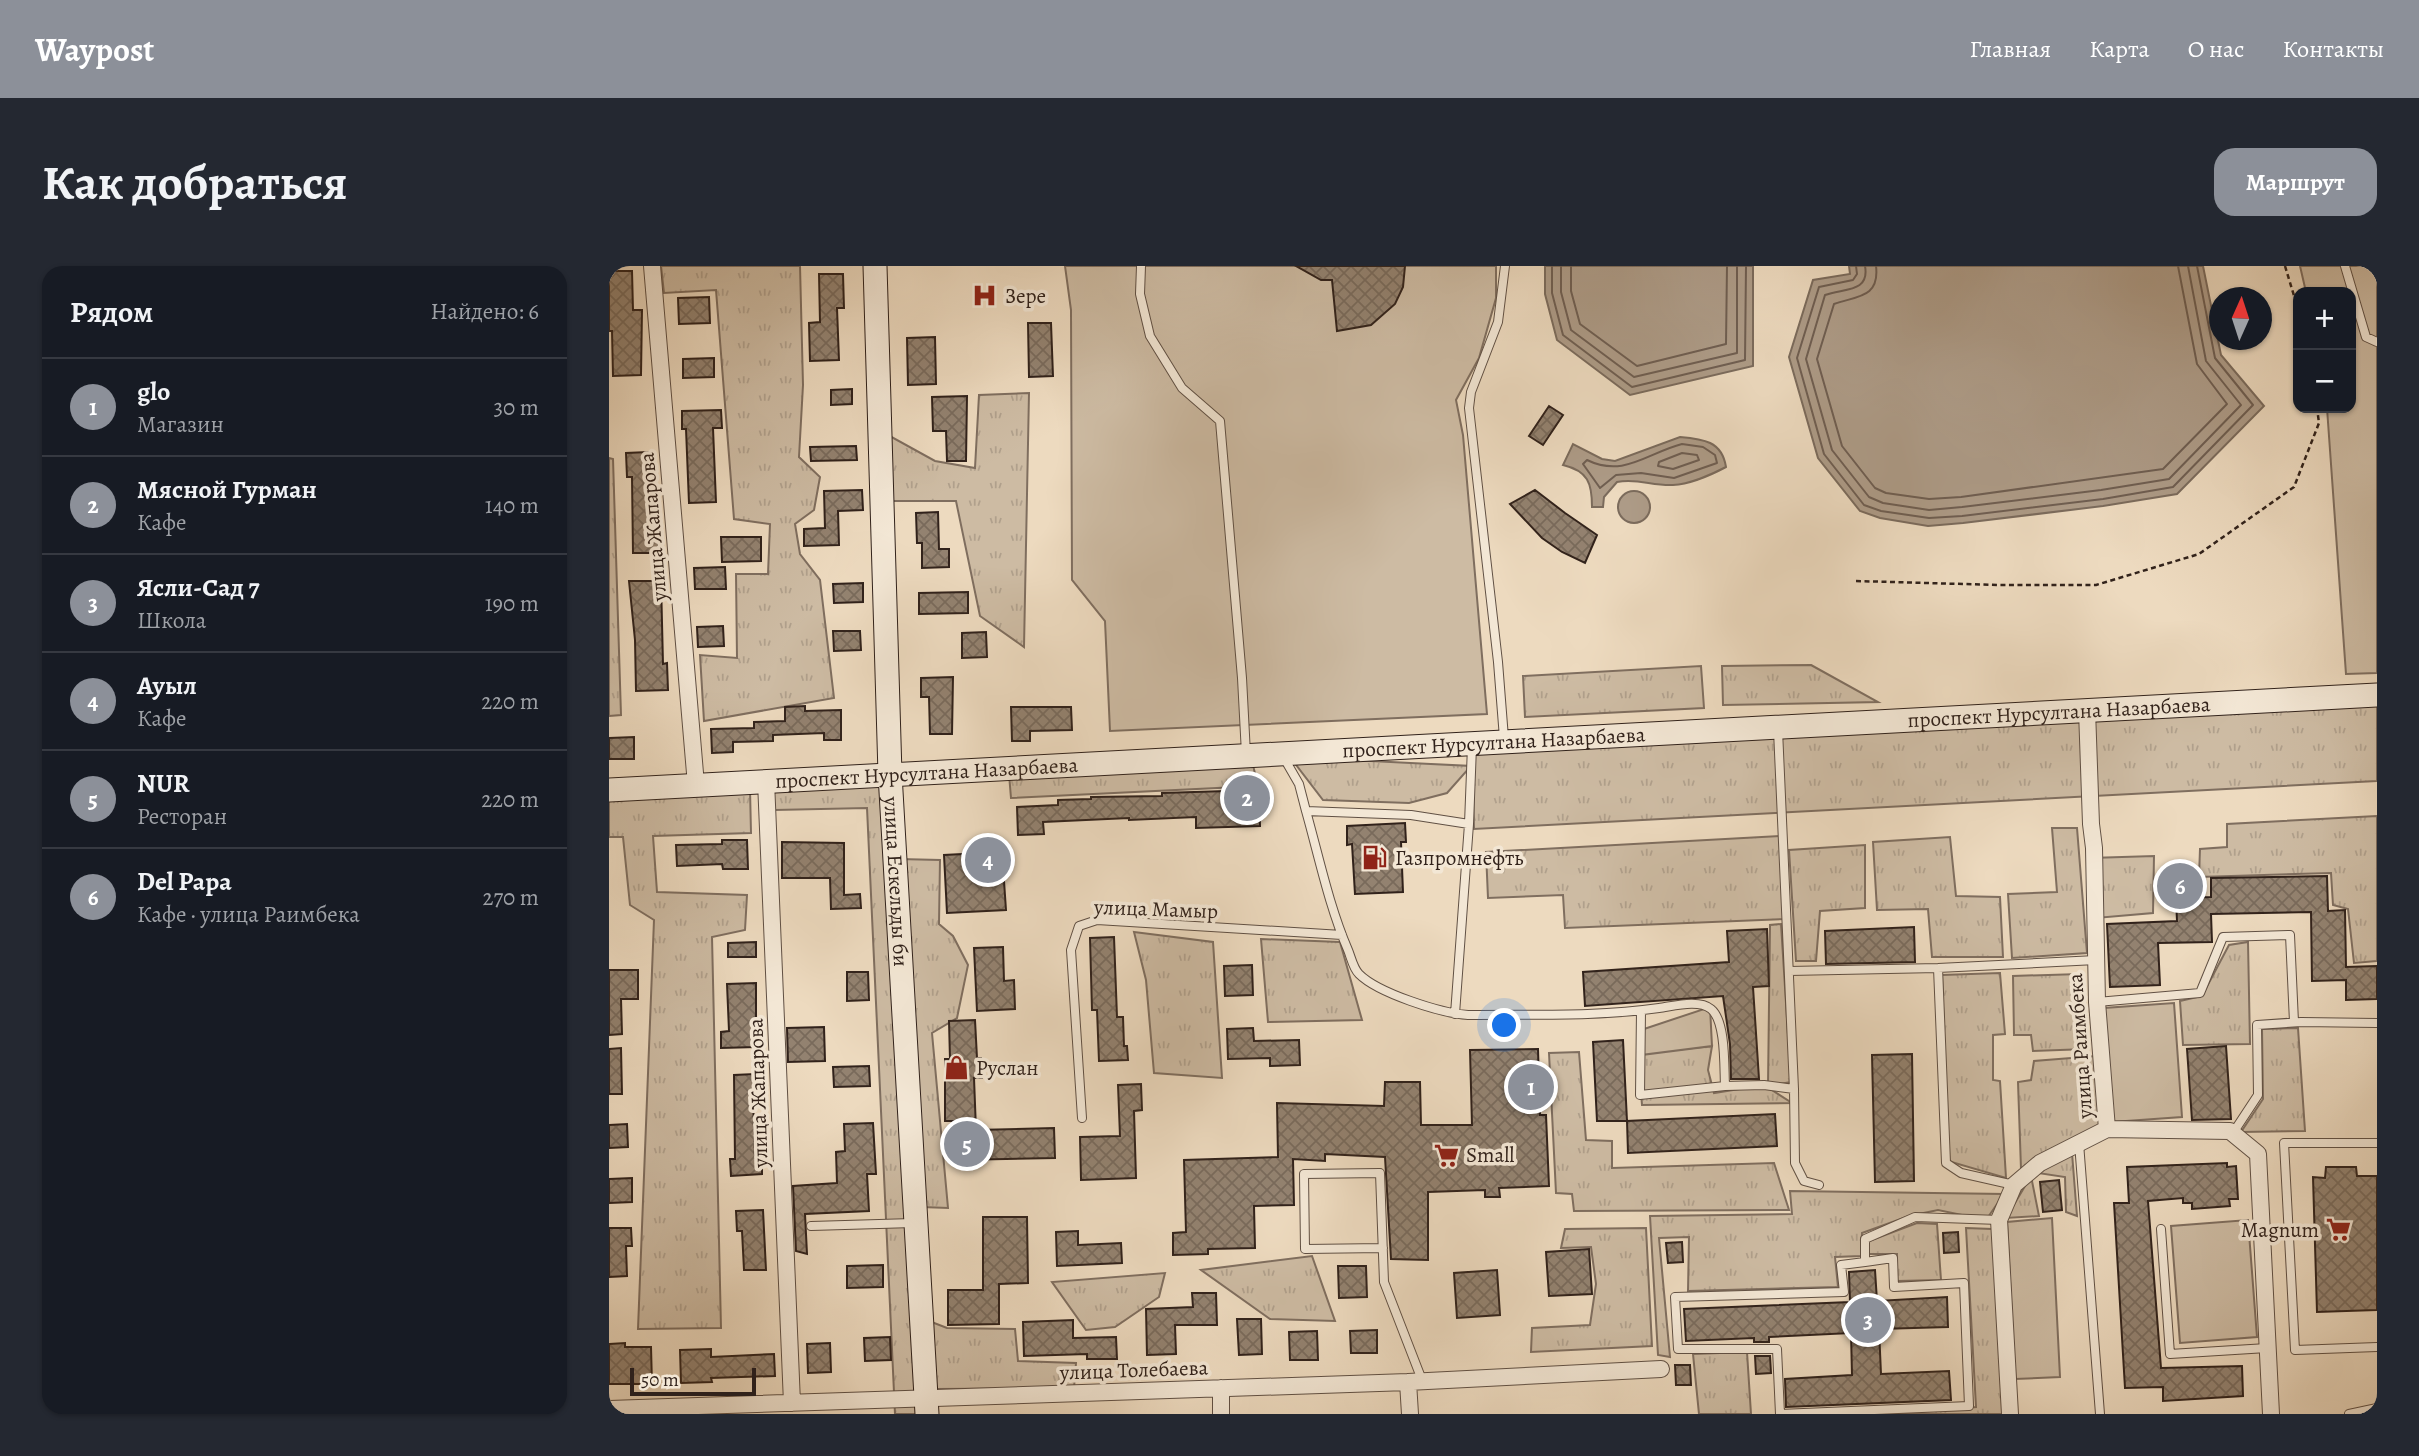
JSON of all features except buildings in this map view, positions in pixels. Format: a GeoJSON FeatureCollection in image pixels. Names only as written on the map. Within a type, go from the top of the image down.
{"type":"FeatureCollection","features":[{"type":"Feature","properties":{"kind":"main road","name":"улица Ескельды би"},"geometry":{"type":"LineString","coordinates":[[875,266],[890,774],[926,1407]]}},
{"type":"Feature","properties":{"kind":"main road","name":"проспект Нурсултана Назарбаева"},"geometry":{"type":"LineString","coordinates":[[609,790],[2377,695]]}},
{"type":"Feature","properties":{"kind":"street","name":"улица Жапарова"},"geometry":{"type":"LineString","coordinates":[[652,266],[696,785]]}},
{"type":"Feature","properties":{"kind":"street","name":"улица Раимбека"},"geometry":{"type":"LineString","coordinates":[[2087,710],[2094,848],[2097,1002],[2107,1129],[2230,1130],[2233,1133]]}},
{"type":"Feature","properties":{"kind":"street","name":"улица Жапарова"},"geometry":{"type":"LineString","coordinates":[[765,781],[792,1403]]}},
{"type":"Feature","properties":{"kind":"street"},"geometry":{"type":"LineString","coordinates":[[2010,1414],[1999,1220],[2014,1185],[2040,1163],[2107,1129]]}},
{"type":"Feature","properties":{"kind":"street"},"geometry":{"type":"LineString","coordinates":[[2233,1133],[2257,1154],[2271,1414]]}},
{"type":"Feature","properties":{"kind":"street","name":"улица Толебаева"},"geometry":{"type":"LineString","coordinates":[[609,1409],[792,1403],[926,1407],[1221,1388],[1661,1369]]}},
{"type":"Feature","properties":{"kind":"street"},"geometry":{"type":"LineString","coordinates":[[1410,1414],[1415,1381]]}},
{"type":"Feature","properties":{"kind":"street"},"geometry":{"type":"LineString","coordinates":[[1221,1388],[1221,1414]]}},
{"type":"Feature","properties":{"kind":"lane"},"geometry":{"type":"LineString","coordinates":[[1141,266],[1140,295],[1150,336],[1182,388],[1220,421],[1246,754]]}},
{"type":"Feature","properties":{"kind":"lane"},"geometry":{"type":"LineString","coordinates":[[1504,740],[1498,662],[1469,408],[1471,392],[1498,322],[1505,266]]}},
{"type":"Feature","properties":{"kind":"lane"},"geometry":{"type":"LineString","coordinates":[[2346,266],[2366,337],[2377,342]]}},
{"type":"Feature","properties":{"kind":"lane"},"geometry":{"type":"LineString","coordinates":[[1778,726],[1795,1163],[1804,1181],[1819,1185]]}},
{"type":"Feature","properties":{"kind":"lane"},"geometry":{"type":"LineString","coordinates":[[1455,1014],[1472,743]]}},
{"type":"Feature","properties":{"kind":"lane"},"geometry":{"type":"LineString","coordinates":[[1281,752],[1299,784],[1342,935],[1357,972],[1369,983],[1411,1001],[1455,1014],[1640,1011],[1694,1004],[1710,1007],[1719,1018],[1725,1086]]}},
{"type":"Feature","properties":{"kind":"lane"},"geometry":{"type":"LineString","coordinates":[[1306,811],[1411,816],[1469,824]]}},
{"type":"Feature","properties":{"kind":"lane","name":"улица Мамыр"},"geometry":{"type":"LineString","coordinates":[[1082,1118],[1071,950],[1079,926],[1097,920],[1342,935]]}},
{"type":"Feature","properties":{"kind":"lane"},"geometry":{"type":"LineString","coordinates":[[2097,1002],[2200,993],[2223,937],[2290,935],[2294,1022]]}},
{"type":"Feature","properties":{"kind":"lane"},"geometry":{"type":"LineString","coordinates":[[1789,971],[1938,968],[2096,960]]}},
{"type":"Feature","properties":{"kind":"lane"},"geometry":{"type":"LineString","coordinates":[[1938,968],[1947,1163],[1961,1172],[2014,1185]]}},
{"type":"Feature","properties":{"kind":"lane"},"geometry":{"type":"LineString","coordinates":[[1640,1011],[1640,1095],[1725,1086],[1764,1085],[1794,1089]]}},
{"type":"Feature","properties":{"kind":"lane"},"geometry":{"type":"LineString","coordinates":[[2233,1133],[2258,1095],[2256,1025],[2294,1022],[2377,1023]]}},
{"type":"Feature","properties":{"kind":"lane"},"geometry":{"type":"LineString","coordinates":[[2079,1143],[2100,1414]]}},
{"type":"Feature","properties":{"kind":"lane"},"geometry":{"type":"LineString","coordinates":[[2377,1143],[2284,1143],[2295,1350],[2377,1347]]}},
{"type":"Feature","properties":{"kind":"lane"},"geometry":{"type":"LineString","coordinates":[[1383,1248],[1305,1249],[1304,1174],[1380,1173],[1383,1248],[1384,1282],[1415,1381]]}},
{"type":"Feature","properties":{"kind":"lane"},"geometry":{"type":"LineString","coordinates":[[1865,1262],[1865,1239],[1915,1217],[1999,1220]]}},
{"type":"Feature","properties":{"kind":"lane"},"geometry":{"type":"LineString","coordinates":[[811,1226],[916,1223]]}},
{"type":"Feature","properties":{"kind":"lane"},"geometry":{"type":"LineString","coordinates":[[2161,1229],[2171,1354],[2267,1348]]}},
{"type":"Feature","properties":{"kind":"lane"},"geometry":{"type":"LineString","coordinates":[[1893,1258],[1894,1287],[1964,1283],[1969,1406],[1780,1414],[1777,1349],[1678,1349],[1675,1297],[1844,1292],[1841,1265],[1865,1262],[1893,1258]]}},
{"type":"Feature","properties":{"kind":"lane"},"geometry":{"type":"LineString","coordinates":[[2349,1414],[2377,1408]]}},
{"type":"Feature","properties":{"kind":"path"},"geometry":{"type":"LineString","coordinates":[[2285,266],[2293,292]]}},
{"type":"Feature","properties":{"kind":"path"},"geometry":{"type":"LineString","coordinates":[[1856,581],[2097,584],[2199,554],[2294,487],[2319,423],[2318,413]]}},
{"type":"Feature","properties":{"kind":"green space"},"geometry":{"type":"Polygon","coordinates":[[[661,266],[800,266],[803,385],[799,457],[820,477],[814,510],[795,524],[800,554],[820,580],[834,698],[704,721],[700,655],[737,658],[736,574],[768,574],[770,524],[734,519],[716,290],[664,293],[661,266]]]}},
{"type":"Feature","properties":{"kind":"green space"},"geometry":{"type":"Polygon","coordinates":[[[1065,266],[1496,266],[1496,298],[1479,358],[1456,400],[1463,435],[1487,714],[1110,731],[1105,621],[1072,580],[1071,310],[1065,266]]]}},
{"type":"Feature","properties":{"kind":"green space"},"geometry":{"type":"Polygon","coordinates":[[[2300,266],[2377,266],[2377,673],[2346,674],[2327,413],[2356,413],[2356,287],[2305,287],[2300,266]]]}},
{"type":"Feature","properties":{"kind":"green space"},"geometry":{"type":"Polygon","coordinates":[[[1029,393],[1024,647],[980,616],[956,501],[890,501],[888,435],[935,461],[975,468],[979,395],[1029,393]]]}},
{"type":"Feature","properties":{"kind":"green space"},"geometry":{"type":"Polygon","coordinates":[[[609,458],[613,459],[621,715],[609,716],[609,458]]]}},
{"type":"Feature","properties":{"kind":"green space"},"geometry":{"type":"Polygon","coordinates":[[[1811,665],[1878,702],[1723,705],[1722,666],[1811,665]]]}},
{"type":"Feature","properties":{"kind":"green space"},"geometry":{"type":"Polygon","coordinates":[[[1701,666],[1704,708],[1525,717],[1523,676],[1701,666]]]}},
{"type":"Feature","properties":{"kind":"green space"},"geometry":{"type":"Polygon","coordinates":[[[2377,695],[2377,781],[1474,829],[1472,743],[2377,695]]]}},
{"type":"Feature","properties":{"kind":"green space"},"geometry":{"type":"Polygon","coordinates":[[[1290,757],[1471,766],[1447,793],[1409,803],[1323,800],[1290,757]]]}},
{"type":"Feature","properties":{"kind":"green space"},"geometry":{"type":"Polygon","coordinates":[[[1252,761],[1258,786],[1011,798],[1009,774],[1252,761]]]}},
{"type":"Feature","properties":{"kind":"green space"},"geometry":{"type":"Polygon","coordinates":[[[883,780],[917,1414],[895,1414],[867,808],[775,810],[772,784],[883,780]]]}},
{"type":"Feature","properties":{"kind":"green space"},"geometry":{"type":"Polygon","coordinates":[[[750,789],[751,833],[653,836],[657,892],[747,895],[745,930],[712,937],[721,1328],[638,1329],[654,920],[630,905],[623,837],[609,837],[609,795],[750,789]]]}},
{"type":"Feature","properties":{"kind":"green space"},"geometry":{"type":"Polygon","coordinates":[[[2377,816],[2377,961],[2354,963],[2348,909],[2333,905],[2331,873],[2199,877],[2200,849],[2227,847],[2227,824],[2377,816]]]}},
{"type":"Feature","properties":{"kind":"green space"},"geometry":{"type":"Polygon","coordinates":[[[2052,828],[2077,828],[2087,953],[2012,958],[2008,894],[2057,892],[2052,828]]]}},
{"type":"Feature","properties":{"kind":"green space"},"geometry":{"type":"Polygon","coordinates":[[[1782,836],[1786,919],[1565,928],[1563,895],[1488,898],[1486,852],[1782,836]]]}},
{"type":"Feature","properties":{"kind":"green space"},"geometry":{"type":"Polygon","coordinates":[[[1950,837],[1956,896],[2000,897],[2003,957],[1932,957],[1928,909],[1877,910],[1873,842],[1950,837]]]}},
{"type":"Feature","properties":{"kind":"green space"},"geometry":{"type":"Polygon","coordinates":[[[1865,845],[1865,908],[1820,911],[1816,961],[1796,961],[1789,850],[1865,845]]]}},
{"type":"Feature","properties":{"kind":"green space"},"geometry":{"type":"Polygon","coordinates":[[[2154,856],[2153,913],[2096,918],[2090,858],[2154,856]]]}},
{"type":"Feature","properties":{"kind":"green space"},"geometry":{"type":"Polygon","coordinates":[[[899,859],[940,860],[939,924],[953,936],[968,965],[957,1018],[932,1033],[948,1208],[922,1207],[899,859]]]}},
{"type":"Feature","properties":{"kind":"green space"},"geometry":{"type":"Polygon","coordinates":[[[1781,924],[1791,1082],[1768,1086],[1770,925],[1781,924]]]}},
{"type":"Feature","properties":{"kind":"green space"},"geometry":{"type":"Polygon","coordinates":[[[1134,932],[1213,942],[1222,1078],[1154,1073],[1146,980],[1134,932]]]}},
{"type":"Feature","properties":{"kind":"green space"},"geometry":{"type":"Polygon","coordinates":[[[1261,939],[1340,942],[1362,1020],[1268,1022],[1261,939]]]}},
{"type":"Feature","properties":{"kind":"green space"},"geometry":{"type":"Polygon","coordinates":[[[2248,942],[2250,1044],[2183,1045],[2180,1001],[2202,996],[2229,945],[2248,942]]]}},
{"type":"Feature","properties":{"kind":"green space"},"geometry":{"type":"Polygon","coordinates":[[[2000,973],[2005,1034],[1993,1035],[1993,1080],[2000,1081],[2006,1178],[1948,1161],[1942,975],[2000,973]]]}},
{"type":"Feature","properties":{"kind":"green space"},"geometry":{"type":"Polygon","coordinates":[[[2080,974],[2087,1049],[2033,1051],[2031,1035],[2014,1035],[2013,976],[2080,974]]]}},
{"type":"Feature","properties":{"kind":"green space"},"geometry":{"type":"Polygon","coordinates":[[[2174,1003],[2182,1117],[2112,1122],[2104,1008],[2174,1003]]]}},
{"type":"Feature","properties":{"kind":"green space"},"geometry":{"type":"Polygon","coordinates":[[[1710,1007],[1712,1046],[1641,1055],[1641,1030],[1710,1007]]]}},
{"type":"Feature","properties":{"kind":"green space"},"geometry":{"type":"Polygon","coordinates":[[[2298,1028],[2305,1131],[2241,1132],[2263,1099],[2262,1029],[2298,1028]]]}},
{"type":"Feature","properties":{"kind":"green space"},"geometry":{"type":"Polygon","coordinates":[[[1712,1046],[1708,1070],[1714,1093],[1764,1085],[1792,1103],[1642,1105],[1638,1054],[1712,1046]]]}},
{"type":"Feature","properties":{"kind":"green space"},"geometry":{"type":"Polygon","coordinates":[[[1579,1052],[1586,1140],[1612,1141],[1612,1168],[1774,1163],[1789,1210],[1574,1211],[1572,1194],[1556,1193],[1549,1053],[1579,1052]]]}},
{"type":"Feature","properties":{"kind":"green space"},"geometry":{"type":"Polygon","coordinates":[[[2096,1056],[2101,1124],[2021,1169],[2018,1082],[2031,1080],[2034,1061],[2096,1056]]]}},
{"type":"Feature","properties":{"kind":"green space"},"geometry":{"type":"Polygon","coordinates":[[[2072,1153],[2077,1216],[2066,1212],[2065,1177],[2038,1173],[2072,1153]]]}},
{"type":"Feature","properties":{"kind":"green space"},"geometry":{"type":"Polygon","coordinates":[[[2031,1176],[2039,1216],[2006,1218],[2031,1176]]]}},
{"type":"Feature","properties":{"kind":"green space"},"geometry":{"type":"Polygon","coordinates":[[[1790,1191],[2004,1194],[1986,1220],[1938,1210],[1909,1216],[1862,1233],[1861,1256],[1835,1257],[1838,1287],[1688,1291],[1689,1237],[1659,1238],[1670,1357],[1658,1355],[1650,1216],[1792,1214],[1790,1191]]]}},
{"type":"Feature","properties":{"kind":"green space"},"geometry":{"type":"Polygon","coordinates":[[[2052,1218],[2060,1377],[2015,1379],[2007,1222],[2052,1218]]]}},
{"type":"Feature","properties":{"kind":"green space"},"geometry":{"type":"Polygon","coordinates":[[[2248,1220],[2257,1337],[2180,1343],[2171,1226],[2248,1220]]]}},
{"type":"Feature","properties":{"kind":"green space"},"geometry":{"type":"Polygon","coordinates":[[[1917,1223],[1937,1224],[1941,1280],[1897,1281],[1897,1254],[1869,1254],[1869,1241],[1917,1223]]]}},
{"type":"Feature","properties":{"kind":"green space"},"geometry":{"type":"Polygon","coordinates":[[[1646,1228],[1652,1346],[1531,1352],[1532,1328],[1590,1325],[1596,1284],[1591,1247],[1561,1248],[1565,1229],[1646,1228]]]}},
{"type":"Feature","properties":{"kind":"green space"},"geometry":{"type":"Polygon","coordinates":[[[1966,1228],[1992,1229],[2005,1414],[1890,1414],[1976,1407],[1966,1228]]]}},
{"type":"Feature","properties":{"kind":"green space"},"geometry":{"type":"Polygon","coordinates":[[[1312,1256],[1335,1321],[1270,1319],[1201,1270],[1312,1256]]]}},
{"type":"Feature","properties":{"kind":"green space"},"geometry":{"type":"Polygon","coordinates":[[[1165,1273],[1159,1297],[1115,1327],[1086,1330],[1052,1282],[1165,1273]]]}},
{"type":"Feature","properties":{"kind":"green space"},"geometry":{"type":"Polygon","coordinates":[[[929,1321],[947,1328],[1015,1329],[1018,1361],[1076,1363],[1074,1388],[934,1389],[929,1321]]]}},
{"type":"Feature","properties":{"kind":"green space"},"geometry":{"type":"Polygon","coordinates":[[[1747,1352],[1751,1414],[1699,1414],[1693,1354],[1747,1352]]]}},
{"type":"Feature","properties":{"kind":"water"},"geometry":{"type":"Polygon","coordinates":[[[1545,266],[1753,266],[1753,366],[1630,395],[1557,340],[1545,294],[1545,266]]]}},
{"type":"Feature","properties":{"kind":"water"},"geometry":{"type":"Polygon","coordinates":[[[1849,266],[2203,266],[2209,296],[2209,350],[2220,350],[2221,355],[2264,406],[2177,494],[2103,506],[1928,526],[1880,518],[1860,511],[1818,458],[1789,357],[1813,280],[1850,274],[1849,266]]]}},
{"type":"Feature","properties":{"kind":"water"},"geometry":{"type":"Polygon","coordinates":[[[1680,437],[1710,443],[1724,458],[1726,467],[1700,479],[1679,484],[1617,482],[1604,497],[1603,507],[1592,507],[1587,479],[1578,471],[1563,465],[1573,444],[1602,459],[1615,461],[1680,437]]]}},
{"type":"Feature","properties":{"kind":"water"},"geometry":{"type":"Polygon","coordinates":[[[1634,491],[1645,496],[1650,507],[1645,518],[1634,523],[1623,518],[1618,507],[1623,496],[1634,491]]]}},
{"type":"Feature","properties":{"kind":"place","name":"Зере"},"geometry":{"type":"Point","coordinates":[985,296]}},
{"type":"Feature","properties":{"kind":"place","name":"Мясной Гурман"},"geometry":{"type":"Point","coordinates":[1247,798]}},
{"type":"Feature","properties":{"kind":"place","name":"Газпромнефть"},"geometry":{"type":"Point","coordinates":[1375,858]}},
{"type":"Feature","properties":{"kind":"place","name":"Ауыл"},"geometry":{"type":"Point","coordinates":[988,860]}},
{"type":"Feature","properties":{"kind":"place","name":"Del Papa"},"geometry":{"type":"Point","coordinates":[2180,886]}},
{"type":"Feature","properties":{"kind":"place","name":"Руслан"},"geometry":{"type":"Point","coordinates":[956,1068]}},
{"type":"Feature","properties":{"kind":"place","name":"glo"},"geometry":{"type":"Point","coordinates":[1531,1087]}},
{"type":"Feature","properties":{"kind":"place","name":"NUR"},"geometry":{"type":"Point","coordinates":[967,1144]}},
{"type":"Feature","properties":{"kind":"place","name":"Small"},"geometry":{"type":"Point","coordinates":[1446,1155]}},
{"type":"Feature","properties":{"kind":"place","name":"Magnum"},"geometry":{"type":"Point","coordinates":[2339,1230]}},
{"type":"Feature","properties":{"kind":"place","name":"Ясли-Сад 7"},"geometry":{"type":"Point","coordinates":[1868,1320]}}]}
